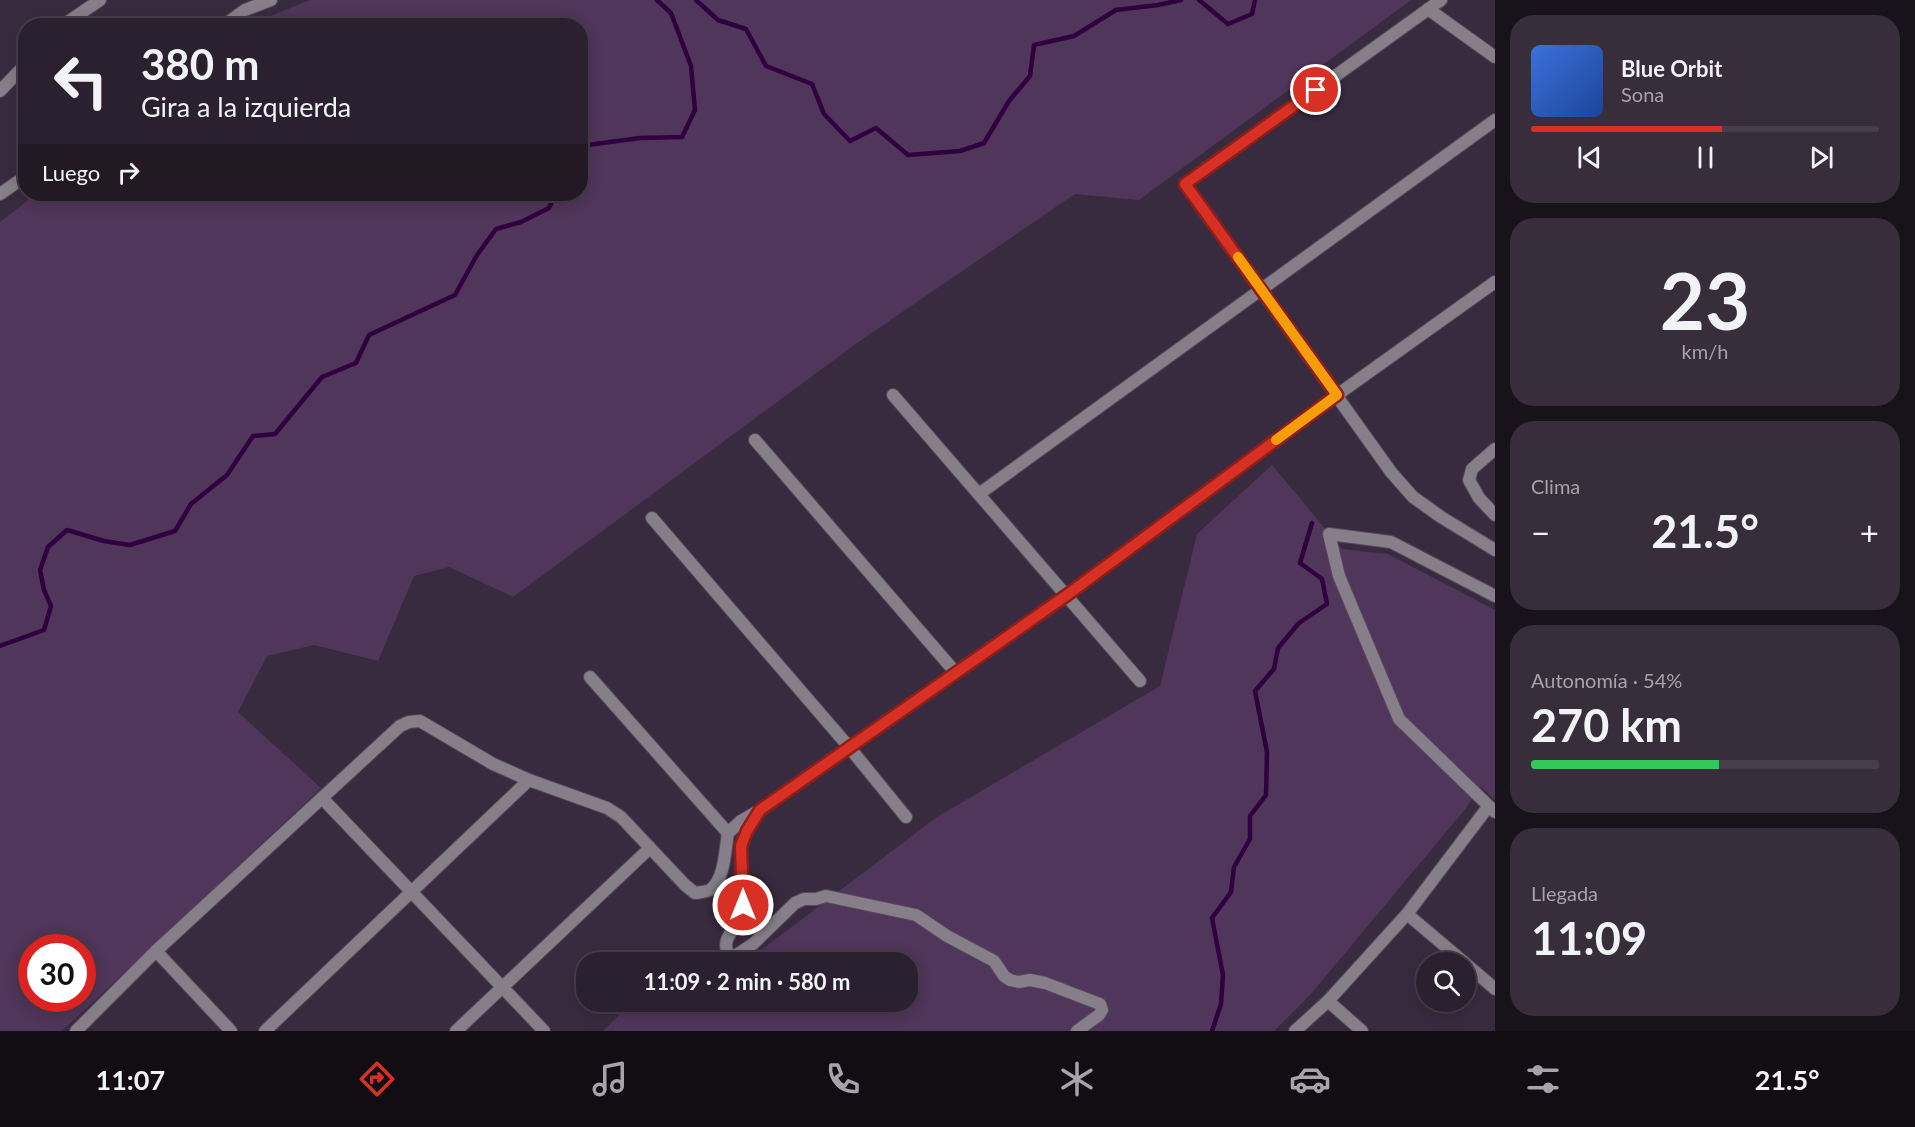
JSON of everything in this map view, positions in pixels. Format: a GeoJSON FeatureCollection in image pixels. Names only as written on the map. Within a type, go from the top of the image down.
{"type":"FeatureCollection","features":[{"type":"Feature","properties":{"kind":"street"},"geometry":{"type":"LineString","coordinates":[[74,18],[100,0]]}},
{"type":"Feature","properties":{"kind":"street"},"geometry":{"type":"LineString","coordinates":[[229,18],[240,5],[271,0]]}},
{"type":"Feature","properties":{"kind":"street"},"geometry":{"type":"LineString","coordinates":[[1441,0],[1185,184],[1391,472],[1413,497],[1468,535],[1495,550]]}},
{"type":"Feature","properties":{"kind":"street"},"geometry":{"type":"LineString","coordinates":[[1428,9],[1495,57]]}},
{"type":"Feature","properties":{"kind":"street"},"geometry":{"type":"LineString","coordinates":[[0,91],[18,72]]}},
{"type":"Feature","properties":{"kind":"street"},"geometry":{"type":"LineString","coordinates":[[979,494],[1495,120]]}},
{"type":"Feature","properties":{"kind":"street"},"geometry":{"type":"LineString","coordinates":[[0,194],[18,182]]}},
{"type":"Feature","properties":{"kind":"street"},"geometry":{"type":"LineString","coordinates":[[76,1031],[156,951],[400,726],[409,722],[420,721],[492,764],[607,808],[621,817],[696,893],[708,891],[716,883],[721,870],[728,833],[741,821],[1067,595],[1337,395],[1495,282]]}},
{"type":"Feature","properties":{"kind":"street"},"geometry":{"type":"LineString","coordinates":[[893,395],[1140,681]]}},
{"type":"Feature","properties":{"kind":"street"},"geometry":{"type":"LineString","coordinates":[[755,440],[956,673]]}},
{"type":"Feature","properties":{"kind":"street"},"geometry":{"type":"LineString","coordinates":[[1495,449],[1472,469],[1468,480],[1479,498],[1495,515]]}},
{"type":"Feature","properties":{"kind":"street"},"geometry":{"type":"LineString","coordinates":[[652,518],[849,747],[906,818]]}},
{"type":"Feature","properties":{"kind":"street"},"geometry":{"type":"LineString","coordinates":[[1295,1031],[1328,1000],[1407,914],[1491,809],[1399,719],[1339,576],[1329,534],[1391,542],[1495,596]]}},
{"type":"Feature","properties":{"kind":"street"},"geometry":{"type":"LineString","coordinates":[[590,677],[728,833]]}},
{"type":"Feature","properties":{"kind":"street"},"geometry":{"type":"LineString","coordinates":[[266,1031],[529,780]]}},
{"type":"Feature","properties":{"kind":"street"},"geometry":{"type":"LineString","coordinates":[[322,798],[544,1031]]}},
{"type":"Feature","properties":{"kind":"street"},"geometry":{"type":"LineString","coordinates":[[760,810],[741,846],[743,905],[740,919],[726,939],[724,946],[728,954],[735,956],[753,944],[795,903],[804,899],[826,896],[854,900],[916,915],[947,936],[994,962],[1004,976],[1010,980],[1045,983],[1100,1004],[1102,1011],[1099,1015],[1077,1031]]}},
{"type":"Feature","properties":{"kind":"street"},"geometry":{"type":"LineString","coordinates":[[456,1031],[501,986],[650,848]]}},
{"type":"Feature","properties":{"kind":"street"},"geometry":{"type":"LineString","coordinates":[[1407,914],[1452,952]]}},
{"type":"Feature","properties":{"kind":"street"},"geometry":{"type":"LineString","coordinates":[[156,951],[231,1031]]}},
{"type":"Feature","properties":{"kind":"street"},"geometry":{"type":"LineString","coordinates":[[1476,973],[1495,989]]}},
{"type":"Feature","properties":{"kind":"street"},"geometry":{"type":"LineString","coordinates":[[1328,1000],[1362,1031]]}},
{"type":"Feature","properties":{"kind":"shaded area"},"geometry":{"type":"Polygon","coordinates":[[[310,0],[1411,0],[1139,200],[1075,194],[857,343],[513,597],[449,567],[414,576],[378,661],[314,645],[267,656],[238,712],[321,788],[96,999],[96,934],[18,934],[18,1012],[82,1012],[62,1031],[0,1031],[0,222],[27,201],[588,201],[588,18],[265,18],[310,0]]]}},
{"type":"Feature","properties":{"kind":"shaded area"},"geometry":{"type":"Polygon","coordinates":[[[1272,465],[1342,549],[1388,554],[1495,610],[1495,800],[1480,786],[1466,808],[1310,995],[1274,1031],[603,1031],[622,1012],[918,1012],[918,952],[759,952],[937,817],[1160,686],[1197,534],[1272,465]]]}},
{"type":"Feature","properties":{"kind":"waterway"},"geometry":{"type":"LineString","coordinates":[[588,145],[640,138],[682,137],[695,110],[691,66],[671,13],[657,0]]}},
{"type":"Feature","properties":{"kind":"waterway"},"geometry":{"type":"LineString","coordinates":[[696,0],[718,20],[746,29],[766,66],[812,84],[824,114],[850,141],[876,128],[908,155],[960,151],[984,143],[1009,101],[1030,76],[1034,45],[1074,36],[1116,10],[1181,0]]}},
{"type":"Feature","properties":{"kind":"waterway"},"geometry":{"type":"LineString","coordinates":[[1199,0],[1228,24],[1252,14],[1255,0]]}},
{"type":"Feature","properties":{"kind":"waterway"},"geometry":{"type":"LineString","coordinates":[[0,646],[44,630],[51,606],[44,590],[40,570],[48,547],[67,530],[104,541],[130,545],[175,531],[191,504],[227,475],[253,436],[275,434],[322,377],[356,363],[369,335],[455,295],[477,255],[496,229],[521,222],[549,208],[552,201]]}},
{"type":"Feature","properties":{"kind":"waterway"},"geometry":{"type":"LineString","coordinates":[[1212,1031],[1221,1004],[1223,975],[1212,918],[1231,892],[1234,867],[1250,839],[1250,816],[1266,795],[1267,752],[1255,691],[1274,669],[1278,648],[1299,623],[1327,604],[1322,579],[1300,563],[1312,523]]}},
{"type":"Feature","properties":{"kind":"slow traffic"},"geometry":{"type":"LineString","coordinates":[[1238,257],[1337,395],[1276,440]]}},
{"type":"Feature","properties":{"kind":"route"},"geometry":{"type":"LineString","coordinates":[[743,905],[744,878],[741,846],[760,810],[1067,595],[1337,395],[1185,184],[1316,90]]}}]}
